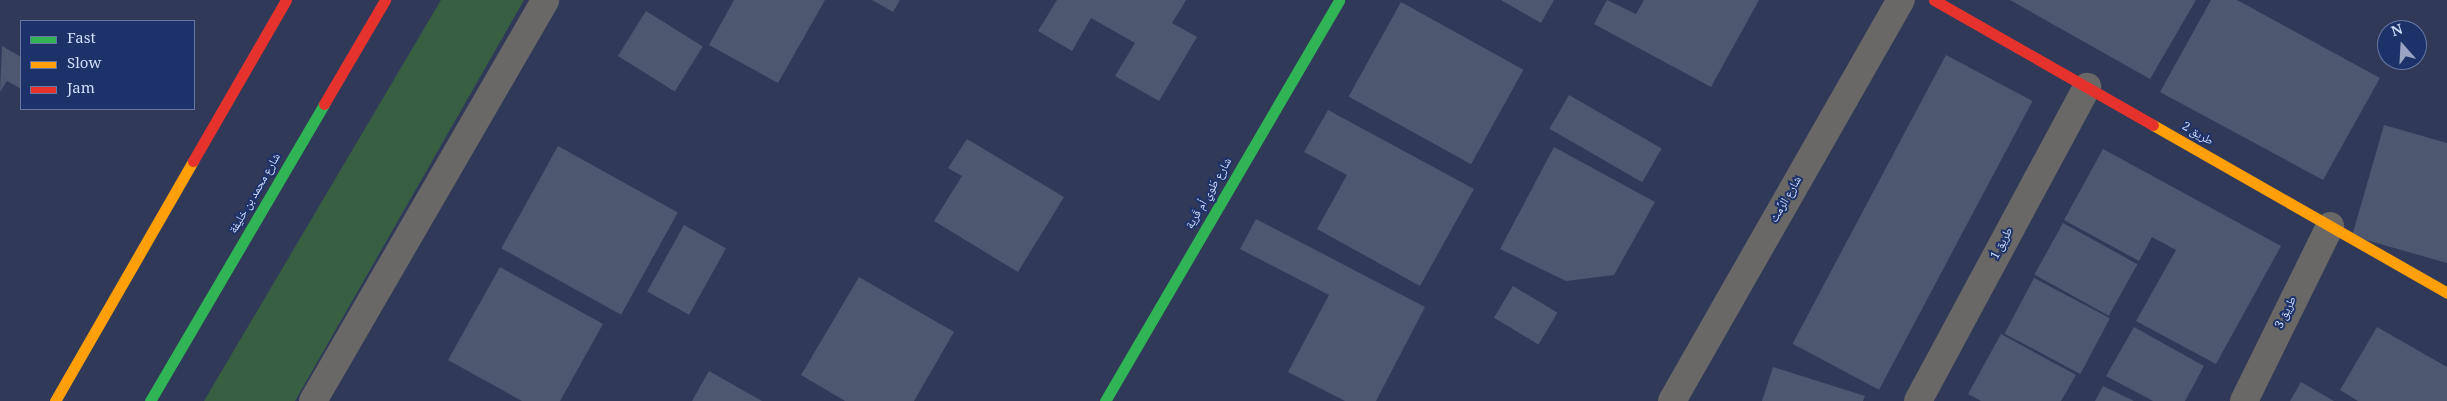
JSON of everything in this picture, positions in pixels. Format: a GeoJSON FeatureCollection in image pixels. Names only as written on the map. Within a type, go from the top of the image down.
{"type":"FeatureCollection","features":[{"type":"Feature","properties":{"kind":"street"},"geometry":{"type":"LineString","coordinates":[[55,401],[286,0]]}},
{"type":"Feature","properties":{"kind":"street","name":"شارع محمد بن خليفة"},"geometry":{"type":"LineString","coordinates":[[150,401],[385,0]]}},
{"type":"Feature","properties":{"kind":"street"},"geometry":{"type":"LineString","coordinates":[[313,401],[545,0]]}},
{"type":"Feature","properties":{"kind":"street","name":"شارع طَوي أم قَرية"},"geometry":{"type":"LineString","coordinates":[[1106,401],[1339,0]]}},
{"type":"Feature","properties":{"kind":"street","name":"شارع الرِّمث"},"geometry":{"type":"LineString","coordinates":[[1672,401],[1901,0]]}},
{"type":"Feature","properties":{"kind":"street","name":"طريق 2"},"geometry":{"type":"LineString","coordinates":[[1934,0],[2447,293]]}},
{"type":"Feature","properties":{"kind":"street","name":"طريق 1"},"geometry":{"type":"LineString","coordinates":[[1918,401],[2087,88]]}},
{"type":"Feature","properties":{"kind":"street","name":"طريق 3"},"geometry":{"type":"LineString","coordinates":[[2244,401],[2330,226]]}},
{"type":"Feature","properties":{"kind":"green space"},"geometry":{"type":"Polygon","coordinates":[[[441,0],[524,0],[295,401],[204,401],[441,0]]]}},
{"type":"Feature","properties":{"kind":"building"},"geometry":{"type":"Polygon","coordinates":[[[734,0],[825,0],[778,83],[709,45],[734,0]]]}},
{"type":"Feature","properties":{"kind":"building"},"geometry":{"type":"Polygon","coordinates":[[[872,0],[900,0],[893,12],[872,0]]]}},
{"type":"Feature","properties":{"kind":"building"},"geometry":{"type":"Polygon","coordinates":[[[1057,0],[1186,0],[1172,23],[1197,37],[1159,101],[1115,76],[1135,43],[1091,18],[1072,51],[1038,31],[1057,0]]]}},
{"type":"Feature","properties":{"kind":"building"},"geometry":{"type":"Polygon","coordinates":[[[1501,0],[1554,0],[1541,23],[1501,0]]]}},
{"type":"Feature","properties":{"kind":"building"},"geometry":{"type":"Polygon","coordinates":[[[1607,0],[1636,14],[1644,0],[1759,0],[1711,87],[1594,24],[1607,0]]]}},
{"type":"Feature","properties":{"kind":"building"},"geometry":{"type":"Polygon","coordinates":[[[2010,0],[2196,0],[2150,79],[2010,0]]]}},
{"type":"Feature","properties":{"kind":"building"},"geometry":{"type":"Polygon","coordinates":[[[2211,0],[2237,0],[2380,78],[2323,180],[2160,92],[2211,0]]]}},
{"type":"Feature","properties":{"kind":"building"},"geometry":{"type":"Polygon","coordinates":[[[1401,2],[1523,70],[1471,164],[1349,96],[1401,2]]]}},
{"type":"Feature","properties":{"kind":"building"},"geometry":{"type":"Polygon","coordinates":[[[646,11],[703,47],[675,91],[618,56],[646,11]]]}},
{"type":"Feature","properties":{"kind":"building"},"geometry":{"type":"Polygon","coordinates":[[[2,46],[20,56],[20,88],[7,81],[0,92],[2,46]]]}},
{"type":"Feature","properties":{"kind":"building"},"geometry":{"type":"Polygon","coordinates":[[[1946,55],[2033,101],[1879,390],[1792,344],[1946,55]]]}},
{"type":"Feature","properties":{"kind":"building"},"geometry":{"type":"Polygon","coordinates":[[[1569,95],[1662,148],[1642,182],[1550,129],[1569,95]]]}},
{"type":"Feature","properties":{"kind":"building"},"geometry":{"type":"Polygon","coordinates":[[[1328,110],[1474,189],[1420,286],[1317,229],[1347,175],[1304,152],[1328,110]]]}},
{"type":"Feature","properties":{"kind":"building"},"geometry":{"type":"Polygon","coordinates":[[[2384,125],[2447,143],[2447,263],[2352,236],[2384,125]]]}},
{"type":"Feature","properties":{"kind":"building"},"geometry":{"type":"Polygon","coordinates":[[[967,139],[1064,197],[1018,272],[934,221],[962,176],[948,168],[967,139]]]}},
{"type":"Feature","properties":{"kind":"building"},"geometry":{"type":"Polygon","coordinates":[[[558,146],[678,212],[621,315],[501,248],[558,146]]]}},
{"type":"Feature","properties":{"kind":"building"},"geometry":{"type":"Polygon","coordinates":[[[1554,147],[1655,202],[1614,275],[1566,281],[1500,249],[1554,147]]]}},
{"type":"Feature","properties":{"kind":"building"},"geometry":{"type":"Polygon","coordinates":[[[2103,149],[2281,246],[2216,364],[2136,321],[2176,250],[2152,237],[2139,261],[2064,220],[2103,149]]]}},
{"type":"Feature","properties":{"kind":"building"},"geometry":{"type":"Polygon","coordinates":[[[1256,219],[1425,307],[1376,401],[1345,401],[1288,372],[1329,295],[1240,249],[1256,219]]]}},
{"type":"Feature","properties":{"kind":"building"},"geometry":{"type":"Polygon","coordinates":[[[2063,223],[2137,264],[2109,316],[2034,275],[2063,223]]]}},
{"type":"Feature","properties":{"kind":"building"},"geometry":{"type":"Polygon","coordinates":[[[684,225],[726,248],[689,315],[647,291],[684,225]]]}},
{"type":"Feature","properties":{"kind":"building"},"geometry":{"type":"Polygon","coordinates":[[[500,267],[603,324],[560,401],[522,401],[448,360],[500,267]]]}},
{"type":"Feature","properties":{"kind":"building"},"geometry":{"type":"Polygon","coordinates":[[[859,277],[954,332],[914,401],[845,401],[801,375],[859,277]]]}},
{"type":"Feature","properties":{"kind":"building"},"geometry":{"type":"Polygon","coordinates":[[[2034,278],[2110,318],[2080,374],[2004,334],[2034,278]]]}},
{"type":"Feature","properties":{"kind":"building"},"geometry":{"type":"Polygon","coordinates":[[[1513,286],[1558,313],[1539,344],[1494,318],[1513,286]]]}},
{"type":"Feature","properties":{"kind":"building"},"geometry":{"type":"Polygon","coordinates":[[[2134,327],[2204,366],[2185,401],[2153,401],[2106,376],[2134,327]]]}},
{"type":"Feature","properties":{"kind":"building"},"geometry":{"type":"Polygon","coordinates":[[[2377,327],[2447,367],[2447,401],[2358,401],[2340,390],[2377,327]]]}},
{"type":"Feature","properties":{"kind":"building"},"geometry":{"type":"Polygon","coordinates":[[[2001,334],[2076,375],[2061,401],[1981,401],[1968,394],[2001,334]]]}},
{"type":"Feature","properties":{"kind":"building"},"geometry":{"type":"Polygon","coordinates":[[[1773,367],[1865,396],[1863,401],[1762,401],[1773,367]]]}},
{"type":"Feature","properties":{"kind":"building"},"geometry":{"type":"Polygon","coordinates":[[[709,371],[762,401],[692,401],[709,371]]]}},
{"type":"Feature","properties":{"kind":"building"},"geometry":{"type":"Polygon","coordinates":[[[2301,382],[2334,401],[2290,401],[2301,382]]]}},
{"type":"Feature","properties":{"kind":"building"},"geometry":{"type":"Polygon","coordinates":[[[2103,386],[2134,401],[2095,401],[2103,386]]]}},
{"type":"Feature","properties":{"kind":"traffic: fast"},"geometry":{"type":"LineString","coordinates":[[1105,401],[1339,0]]}},
{"type":"Feature","properties":{"kind":"traffic: fast"},"geometry":{"type":"LineString","coordinates":[[150,401],[324,104]]}},
{"type":"Feature","properties":{"kind":"traffic: slow"},"geometry":{"type":"LineString","coordinates":[[2153,125],[2447,293]]}},
{"type":"Feature","properties":{"kind":"traffic: slow"},"geometry":{"type":"LineString","coordinates":[[55,401],[193,161]]}},
{"type":"Feature","properties":{"kind":"traffic: jam"},"geometry":{"type":"LineString","coordinates":[[193,161],[286,0]]}},
{"type":"Feature","properties":{"kind":"traffic: jam"},"geometry":{"type":"LineString","coordinates":[[324,104],[385,0]]}},
{"type":"Feature","properties":{"kind":"traffic: jam"},"geometry":{"type":"LineString","coordinates":[[1934,0],[2153,125]]}}]}
